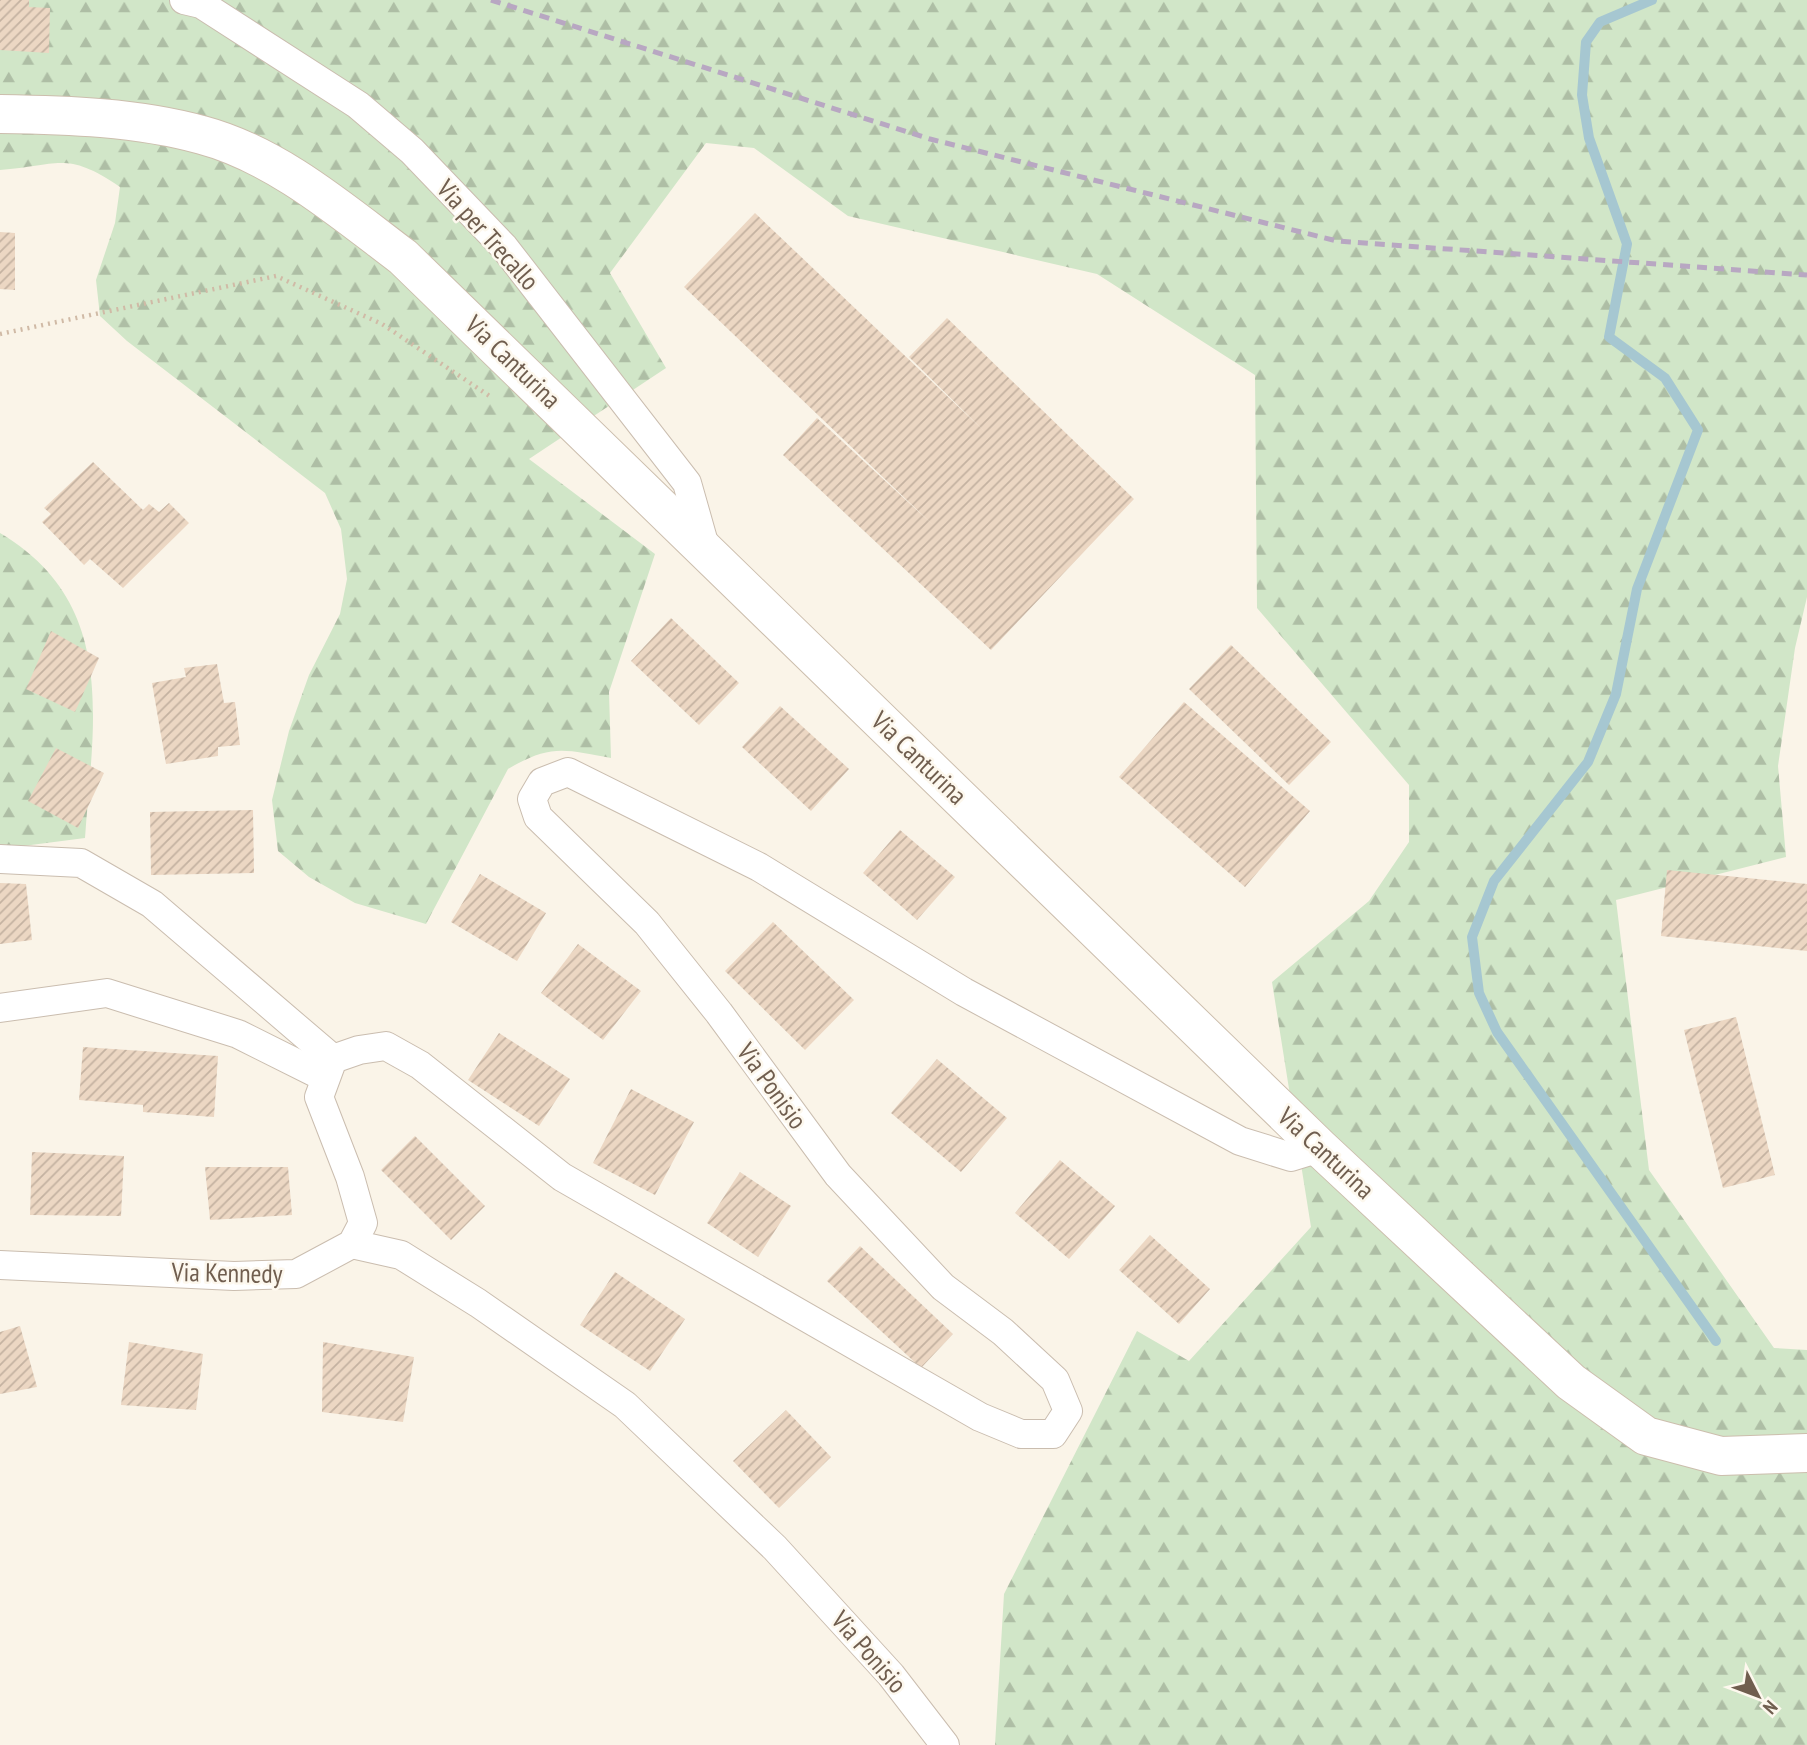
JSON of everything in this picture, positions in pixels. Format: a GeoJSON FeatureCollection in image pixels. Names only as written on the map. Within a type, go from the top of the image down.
{"type":"FeatureCollection","features":[{"type":"Feature","properties":{"kind":"main road","name":"Via Canturina"},"geometry":{"type":"LineString","coordinates":[[0,114],[135,122],[204,135],[257,158],[327,201],[402,257],[1320,1148],[1571,1382],[1646,1436],[1721,1456],[1807,1453]]}},
{"type":"Feature","properties":{"kind":"street","name":"Via per Trecallo"},"geometry":{"type":"LineString","coordinates":[[184,0],[201,4],[358,106],[412,151],[505,247],[687,483],[706,550]]}},
{"type":"Feature","properties":{"kind":"street","name":"Via Ponisio"},"geometry":{"type":"LineString","coordinates":[[329,1068],[359,1050],[386,1046],[420,1065],[562,1177],[980,1417],[1021,1434],[1053,1434],[1068,1410],[1055,1380],[1003,1332],[943,1287],[838,1175],[719,1013],[648,923],[538,817],[532,799],[542,782],[568,772],[759,867],[964,992],[1240,1141],[1291,1157],[1320,1148]]}},
{"type":"Feature","properties":{"kind":"street"},"geometry":{"type":"LineString","coordinates":[[0,859],[81,863],[152,904],[329,1068]]}},
{"type":"Feature","properties":{"kind":"street"},"geometry":{"type":"LineString","coordinates":[[0,1008],[107,993],[238,1034],[329,1068]]}},
{"type":"Feature","properties":{"kind":"street"},"geometry":{"type":"LineString","coordinates":[[329,1068],[319,1097],[363,1223],[352,1244]]}},
{"type":"Feature","properties":{"kind":"street","name":"Via Ponisio"},"geometry":{"type":"LineString","coordinates":[[352,1244],[401,1255],[478,1303],[625,1405],[775,1548],[891,1675],[945,1745]]}},
{"type":"Feature","properties":{"kind":"street","name":"Via Kennedy"},"geometry":{"type":"LineString","coordinates":[[0,1265],[234,1276],[296,1274],[352,1244]]}},
{"type":"Feature","properties":{"kind":"path"},"geometry":{"type":"LineString","coordinates":[[0,334],[276,276],[382,324],[495,400]]}},
{"type":"Feature","properties":{"kind":"green space"},"geometry":{"type":"Polygon","coordinates":[[[0,0],[1807,0],[1807,597],[1795,648],[1778,766],[1786,857],[1616,900],[1649,1170],[1774,1348],[1807,1350],[1807,1745],[995,1745],[1004,1594],[1137,1331],[1189,1361],[1311,1227],[1272,982],[1369,901],[1409,842],[1409,785],[1257,608],[1255,375],[1097,274],[848,216],[754,148],[706,143],[610,273],[666,368],[529,459],[655,554],[609,692],[611,758],[581,752],[547,752],[508,769],[426,924],[355,903],[309,877],[278,851],[272,800],[289,731],[309,675],[340,614],[347,579],[341,529],[325,493],[127,341],[100,316],[96,280],[115,223],[120,187],[102,175],[74,164],[0,170],[0,0]]]}},
{"type":"Feature","properties":{"kind":"green space"},"geometry":{"type":"Polygon","coordinates":[[[0,533],[38,562],[65,594],[81,630],[90,669],[93,709],[85,838],[0,849],[0,533]]]}},
{"type":"Feature","properties":{"kind":"building"},"geometry":{"type":"Polygon","coordinates":[[[0,0],[29,0],[29,7],[50,8],[49,53],[0,50],[0,0]]]}},
{"type":"Feature","properties":{"kind":"building"},"geometry":{"type":"Polygon","coordinates":[[[755,213],[985,432],[909,357],[947,318],[1134,499],[991,650],[783,455],[817,418],[933,525],[684,287],[755,213]]]}},
{"type":"Feature","properties":{"kind":"building"},"geometry":{"type":"Polygon","coordinates":[[[0,232],[15,233],[15,290],[0,289],[0,232]]]}},
{"type":"Feature","properties":{"kind":"building"},"geometry":{"type":"Polygon","coordinates":[[[93,462],[143,510],[149,504],[159,512],[169,503],[189,523],[123,588],[90,559],[84,565],[42,522],[51,514],[44,508],[93,462]]]}},
{"type":"Feature","properties":{"kind":"building"},"geometry":{"type":"Polygon","coordinates":[[[671,618],[739,683],[699,725],[631,661],[671,618]]]}},
{"type":"Feature","properties":{"kind":"building"},"geometry":{"type":"Polygon","coordinates":[[[51,631],[99,658],[75,712],[26,689],[51,631]]]}},
{"type":"Feature","properties":{"kind":"building"},"geometry":{"type":"Polygon","coordinates":[[[1231,645],[1331,742],[1289,785],[1189,689],[1231,645]]]}},
{"type":"Feature","properties":{"kind":"building"},"geometry":{"type":"Polygon","coordinates":[[[217,664],[224,703],[235,702],[240,745],[218,747],[218,756],[166,764],[152,683],[186,677],[184,668],[217,664]]]}},
{"type":"Feature","properties":{"kind":"building"},"geometry":{"type":"Polygon","coordinates":[[[1184,702],[1310,811],[1245,887],[1119,777],[1184,702]]]}},
{"type":"Feature","properties":{"kind":"building"},"geometry":{"type":"Polygon","coordinates":[[[780,706],[849,769],[811,811],[742,747],[780,706]]]}},
{"type":"Feature","properties":{"kind":"building"},"geometry":{"type":"Polygon","coordinates":[[[56,748],[104,773],[78,828],[28,801],[56,748]]]}},
{"type":"Feature","properties":{"kind":"building"},"geometry":{"type":"Polygon","coordinates":[[[253,810],[254,873],[151,875],[150,812],[253,810]]]}},
{"type":"Feature","properties":{"kind":"building"},"geometry":{"type":"Polygon","coordinates":[[[900,830],[955,877],[917,920],[863,873],[900,830]]]}},
{"type":"Feature","properties":{"kind":"building"},"geometry":{"type":"Polygon","coordinates":[[[1667,870],[1807,884],[1807,951],[1661,936],[1667,870]]]}},
{"type":"Feature","properties":{"kind":"building"},"geometry":{"type":"Polygon","coordinates":[[[480,874],[546,913],[517,961],[451,922],[480,874]]]}},
{"type":"Feature","properties":{"kind":"building"},"geometry":{"type":"Polygon","coordinates":[[[0,883],[26,884],[32,940],[0,944],[0,883]]]}},
{"type":"Feature","properties":{"kind":"building"},"geometry":{"type":"Polygon","coordinates":[[[773,922],[854,1000],[805,1050],[725,971],[773,922]]]}},
{"type":"Feature","properties":{"kind":"building"},"geometry":{"type":"Polygon","coordinates":[[[578,944],[641,991],[603,1040],[541,993],[578,944]]]}},
{"type":"Feature","properties":{"kind":"building"},"geometry":{"type":"Polygon","coordinates":[[[1736,1017],[1775,1175],[1723,1188],[1684,1030],[1736,1017]]]}},
{"type":"Feature","properties":{"kind":"building"},"geometry":{"type":"Polygon","coordinates":[[[499,1033],[570,1079],[539,1126],[468,1080],[499,1033]]]}},
{"type":"Feature","properties":{"kind":"building"},"geometry":{"type":"Polygon","coordinates":[[[83,1047],[218,1056],[214,1117],[143,1112],[143,1105],[79,1100],[83,1047]]]}},
{"type":"Feature","properties":{"kind":"building"},"geometry":{"type":"Polygon","coordinates":[[[937,1059],[1007,1118],[961,1172],[891,1113],[937,1059]]]}},
{"type":"Feature","properties":{"kind":"building"},"geometry":{"type":"Polygon","coordinates":[[[631,1089],[694,1122],[655,1195],[593,1163],[631,1089]]]}},
{"type":"Feature","properties":{"kind":"building"},"geometry":{"type":"Polygon","coordinates":[[[415,1136],[485,1206],[451,1240],[381,1170],[415,1136]]]}},
{"type":"Feature","properties":{"kind":"building"},"geometry":{"type":"Polygon","coordinates":[[[32,1152],[124,1156],[121,1216],[30,1215],[32,1152]]]}},
{"type":"Feature","properties":{"kind":"building"},"geometry":{"type":"Polygon","coordinates":[[[1060,1160],[1115,1206],[1069,1259],[1015,1213],[1060,1160]]]}},
{"type":"Feature","properties":{"kind":"building"},"geometry":{"type":"Polygon","coordinates":[[[205,1167],[288,1167],[292,1215],[210,1220],[205,1167]]]}},
{"type":"Feature","properties":{"kind":"building"},"geometry":{"type":"Polygon","coordinates":[[[740,1172],[791,1206],[758,1257],[707,1223],[740,1172]]]}},
{"type":"Feature","properties":{"kind":"building"},"geometry":{"type":"Polygon","coordinates":[[[1150,1235],[1210,1289],[1179,1324],[1119,1270],[1150,1235]]]}},
{"type":"Feature","properties":{"kind":"building"},"geometry":{"type":"Polygon","coordinates":[[[860,1246],[953,1334],[921,1368],[827,1281],[860,1246]]]}},
{"type":"Feature","properties":{"kind":"building"},"geometry":{"type":"Polygon","coordinates":[[[615,1272],[685,1319],[650,1371],[580,1325],[615,1272]]]}},
{"type":"Feature","properties":{"kind":"building"},"geometry":{"type":"Polygon","coordinates":[[[20,1326],[37,1387],[0,1394],[0,1332],[20,1326]]]}},
{"type":"Feature","properties":{"kind":"building"},"geometry":{"type":"Polygon","coordinates":[[[129,1342],[203,1354],[196,1410],[121,1405],[129,1342]]]}},
{"type":"Feature","properties":{"kind":"building"},"geometry":{"type":"Polygon","coordinates":[[[323,1342],[414,1357],[403,1422],[322,1412],[323,1342]]]}},
{"type":"Feature","properties":{"kind":"building"},"geometry":{"type":"Polygon","coordinates":[[[786,1410],[831,1457],[779,1508],[733,1461],[786,1410]]]}},
{"type":"Feature","properties":{"kind":"waterway"},"geometry":{"type":"LineString","coordinates":[[1652,0],[1600,22],[1586,42],[1582,95],[1589,138],[1627,244],[1609,337],[1665,378],[1698,430],[1637,589],[1616,694],[1588,762],[1494,881],[1472,937],[1479,993],[1497,1032],[1716,1341]]}},
{"type":"Feature","properties":{"kind":"railway"},"geometry":{"type":"LineString","coordinates":[[491,0],[930,139],[1337,241],[1807,275]]}}]}
